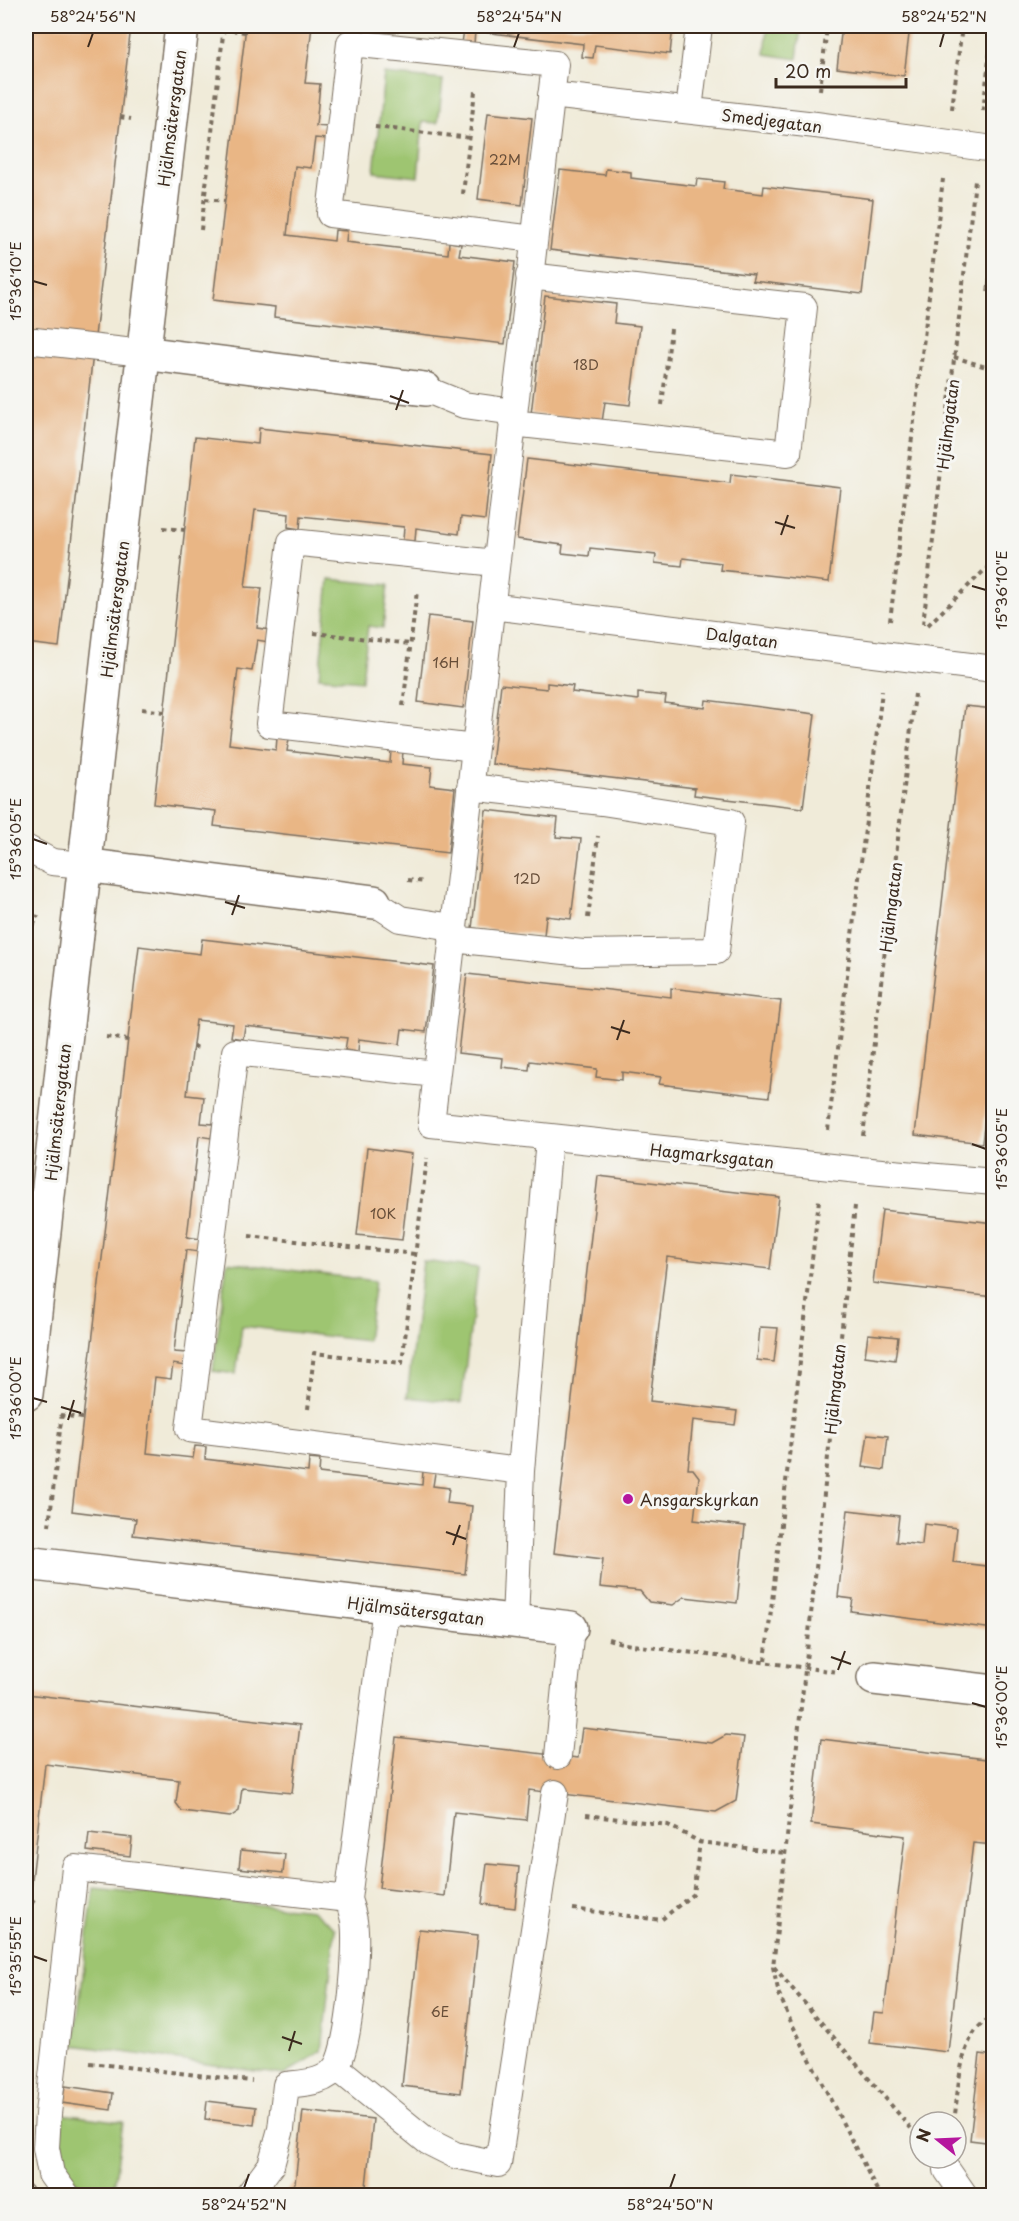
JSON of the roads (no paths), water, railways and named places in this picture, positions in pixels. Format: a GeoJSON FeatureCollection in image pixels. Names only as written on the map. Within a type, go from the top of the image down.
{"type":"FeatureCollection","features":[{"type":"Feature","properties":{"kind":"street","name":"Hjälmsätersgatan"},"geometry":{"type":"LineString","coordinates":[[26,1394],[84,866],[182,26]]}},
{"type":"Feature","properties":{"kind":"street"},"geometry":{"type":"LineString","coordinates":[[143,353],[425,388]]}},
{"type":"Feature","properties":{"kind":"street"},"geometry":{"type":"LineString","coordinates":[[84,866],[374,902]]}},
{"type":"Feature","properties":{"kind":"street","name":"Hjälmsätersgatan"},"geometry":{"type":"LineString","coordinates":[[26,1563],[571,1628]]}},
{"type":"Feature","properties":{"kind":"street"},"geometry":{"type":"LineString","coordinates":[[874,1678],[993,1692]]}},
{"type":"Feature","properties":{"kind":"lane"},"geometry":{"type":"LineString","coordinates":[[689,110],[699,26]]}},
{"type":"Feature","properties":{"kind":"lane"},"geometry":{"type":"LineString","coordinates":[[521,1471],[189,1429],[235,1052],[436,1074],[555,64],[351,44],[330,214],[534,239]]}},
{"type":"Feature","properties":{"kind":"lane","name":"Smedjegatan"},"geometry":{"type":"LineString","coordinates":[[551,95],[816,125],[986,148]]}},
{"type":"Feature","properties":{"kind":"lane"},"geometry":{"type":"LineString","coordinates":[[425,388],[464,405],[513,418],[788,453],[804,307],[529,276]]}},
{"type":"Feature","properties":{"kind":"lane"},"geometry":{"type":"LineString","coordinates":[[35,341],[143,353]]}},
{"type":"Feature","properties":{"kind":"lane"},"geometry":{"type":"LineString","coordinates":[[475,748],[269,724],[291,542],[496,563]]}},
{"type":"Feature","properties":{"kind":"lane","name":"Dalgatan"},"geometry":{"type":"LineString","coordinates":[[491,606],[993,669]]}},
{"type":"Feature","properties":{"kind":"lane"},"geometry":{"type":"LineString","coordinates":[[374,902],[400,919],[453,933],[583,953],[716,951],[732,822],[602,802],[470,787]]}},
{"type":"Feature","properties":{"kind":"lane"},"geometry":{"type":"LineString","coordinates":[[26,848],[52,862],[84,866]]}},
{"type":"Feature","properties":{"kind":"lane","name":"Hagmarksgatan"},"geometry":{"type":"LineString","coordinates":[[436,1074],[431,1124],[859,1170],[993,1182]]}},
{"type":"Feature","properties":{"kind":"lane"},"geometry":{"type":"LineString","coordinates":[[515,1622],[521,1471],[549,1138]]}},
{"type":"Feature","properties":{"kind":"lane"},"geometry":{"type":"LineString","coordinates":[[248,2196],[271,2165],[281,2129],[286,2085],[310,2082],[325,2076],[336,2067],[348,2027],[355,1944],[354,1921],[348,1899],[386,1607]]}},
{"type":"Feature","properties":{"kind":"lane"},"geometry":{"type":"LineString","coordinates":[[558,1756],[571,1628]]}},
{"type":"Feature","properties":{"kind":"lane"},"geometry":{"type":"LineString","coordinates":[[336,2067],[427,2141],[455,2155],[498,2164],[554,1802]]}},
{"type":"Feature","properties":{"kind":"lane"},"geometry":{"type":"LineString","coordinates":[[67,2196],[51,2174],[46,2148],[75,1868],[348,1899]]}},
{"type":"Feature","properties":{"kind":"lane"},"geometry":{"type":"LineString","coordinates":[[947,2170],[965,2196]]}},
{"type":"Feature","properties":{"kind":"place","name":"Ansgarskyrkan"},"geometry":{"type":"Point","coordinates":[628,1499]}}]}
